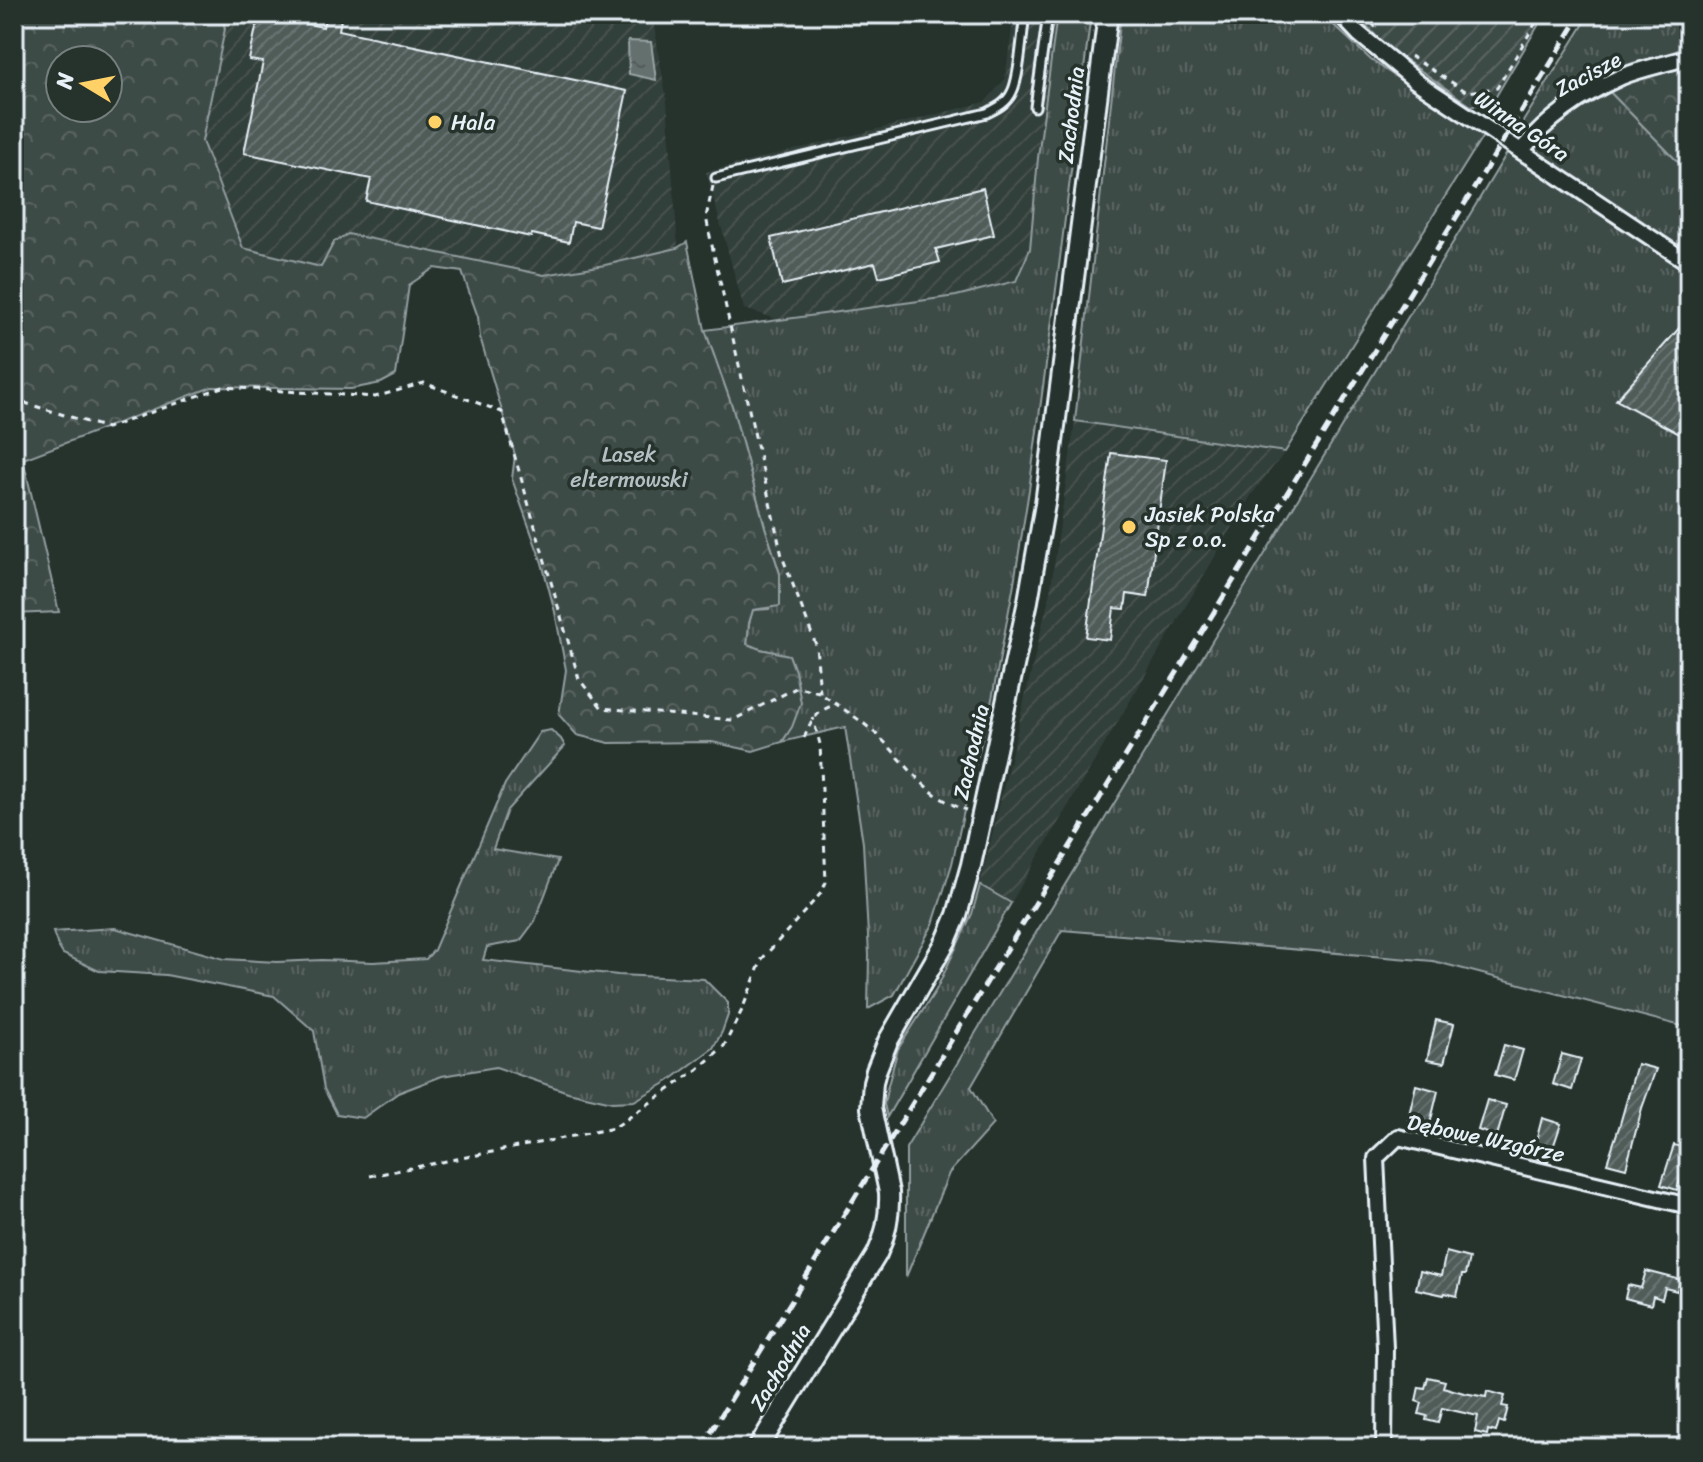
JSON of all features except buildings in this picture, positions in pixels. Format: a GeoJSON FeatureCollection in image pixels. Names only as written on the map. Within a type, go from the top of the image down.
{"type":"FeatureCollection","features":[{"type":"Feature","properties":{"kind":"street","name":"Zachodnia"},"geometry":{"type":"LineString","coordinates":[[758,1448],[881,1245],[888,1222],[886,1177],[871,1096],[876,1071],[888,1041],[935,962],[957,915],[971,865],[1028,601],[1045,504],[1108,14]]}},
{"type":"Feature","properties":{"kind":"street","name":"Winna Góra"},"geometry":{"type":"LineString","coordinates":[[1340,14],[1359,34],[1417,82],[1689,263]]}},
{"type":"Feature","properties":{"kind":"street","name":"Zacisze"},"geometry":{"type":"LineString","coordinates":[[1521,151],[1534,134],[1573,103],[1622,77],[1689,59]]}},
{"type":"Feature","properties":{"kind":"street","name":"Dębowe Wzgórze"},"geometry":{"type":"LineString","coordinates":[[1384,1448],[1385,1348],[1376,1158],[1398,1137],[1689,1206]]}},
{"type":"Feature","properties":{"kind":"lane"},"geometry":{"type":"LineString","coordinates":[[716,178],[987,113],[1001,106],[1012,94],[1025,14]]}},
{"type":"Feature","properties":{"kind":"lane"},"geometry":{"type":"LineString","coordinates":[[1035,107],[1048,14]]}},
{"type":"Feature","properties":{"kind":"path"},"geometry":{"type":"LineString","coordinates":[[1364,14],[1387,39]]}},
{"type":"Feature","properties":{"kind":"path"},"geometry":{"type":"LineString","coordinates":[[1405,52],[1467,92],[1497,88],[1541,14]]}},
{"type":"Feature","properties":{"kind":"path"},"geometry":{"type":"LineString","coordinates":[[716,178],[706,217],[782,556],[816,645],[820,693],[874,732],[939,798],[982,813]]}},
{"type":"Feature","properties":{"kind":"path"},"geometry":{"type":"LineString","coordinates":[[14,396],[28,404],[107,428],[223,387],[375,397],[424,383],[502,412],[579,679],[602,708],[733,720],[798,687],[819,692]]}},
{"type":"Feature","properties":{"kind":"path"},"geometry":{"type":"LineString","coordinates":[[804,738],[813,718],[824,708],[836,704]]}},
{"type":"Feature","properties":{"kind":"path"},"geometry":{"type":"LineString","coordinates":[[370,1176],[614,1128],[698,1069],[724,1046],[762,959],[822,892],[826,882],[820,744],[813,718]]}},
{"type":"Feature","properties":{"kind":"shaded area"},"geometry":{"type":"Polygon","coordinates":[[[222,14],[652,14],[667,102],[678,248],[544,275],[348,234],[334,242],[322,267],[243,248],[202,141],[225,30],[222,14]]]}},
{"type":"Feature","properties":{"kind":"shaded area"},"geometry":{"type":"Polygon","coordinates":[[[1014,14],[1057,14],[1038,158],[1030,249],[1016,281],[956,296],[781,320],[744,309],[706,172],[985,102],[1005,79],[1014,14]]]}},
{"type":"Feature","properties":{"kind":"shaded area"},"geometry":{"type":"Polygon","coordinates":[[[1075,421],[1285,452],[1252,494],[1011,903],[980,885],[1050,593],[1075,421]]]}},
{"type":"Feature","properties":{"kind":"green space","name":"Lasek eltermowski"},"geometry":{"type":"Polygon","coordinates":[[[14,14],[222,14],[225,29],[202,141],[243,248],[321,267],[334,242],[348,234],[544,275],[605,265],[677,248],[687,242],[705,330],[732,406],[780,574],[780,606],[753,610],[747,644],[789,655],[801,703],[792,727],[782,742],[753,751],[712,742],[609,743],[577,735],[559,715],[566,670],[555,612],[542,563],[512,479],[515,455],[480,337],[478,317],[462,272],[434,268],[409,285],[396,375],[381,383],[351,389],[212,387],[23,459],[59,612],[14,614],[14,14]]]}},
{"type":"Feature","properties":{"kind":"green space"},"geometry":{"type":"Polygon","coordinates":[[[1057,14],[1091,14],[1029,490],[1013,589],[991,704],[952,864],[933,924],[894,995],[868,1009],[869,955],[863,843],[845,727],[782,742],[794,720],[799,700],[789,655],[747,644],[753,610],[769,609],[780,574],[732,406],[705,330],[956,296],[1016,281],[1030,249],[1038,158],[1057,14]]]}},
{"type":"Feature","properties":{"kind":"green space"},"geometry":{"type":"Polygon","coordinates":[[[1121,14],[1322,14],[1371,60],[1483,136],[1285,452],[1075,421],[1121,14]]]}},
{"type":"Feature","properties":{"kind":"green space"},"geometry":{"type":"Polygon","coordinates":[[[1356,14],[1545,14],[1495,98],[1471,106],[1383,44],[1356,14]]]}},
{"type":"Feature","properties":{"kind":"green space"},"geometry":{"type":"Polygon","coordinates":[[[1590,14],[1689,14],[1689,56],[1620,74],[1522,142],[1517,141],[1514,136],[1590,14]]]}},
{"type":"Feature","properties":{"kind":"green space"},"geometry":{"type":"Polygon","coordinates":[[[1689,63],[1689,173],[1607,89],[1623,80],[1689,63]]]}},
{"type":"Feature","properties":{"kind":"green space"},"geometry":{"type":"Polygon","coordinates":[[[1607,89],[1689,173],[1689,253],[1533,152],[1536,138],[1607,89]]]}},
{"type":"Feature","properties":{"kind":"green space"},"geometry":{"type":"Polygon","coordinates":[[[1507,153],[1689,271],[1689,1028],[1433,961],[1062,930],[971,1087],[993,1124],[949,1173],[906,1277],[906,1148],[1507,153]]]}},
{"type":"Feature","properties":{"kind":"green space"},"geometry":{"type":"Polygon","coordinates":[[[551,730],[565,746],[507,810],[493,849],[558,860],[535,921],[520,941],[487,947],[483,960],[618,975],[704,979],[728,1003],[728,1015],[713,1048],[669,1081],[634,1101],[612,1102],[568,1092],[496,1067],[442,1076],[398,1093],[363,1118],[337,1114],[324,1089],[314,1031],[274,996],[166,975],[99,971],[63,954],[58,946],[53,932],[115,928],[224,959],[373,962],[426,959],[434,950],[505,784],[540,732],[551,730]]]}},
{"type":"Feature","properties":{"kind":"green space"},"geometry":{"type":"Polygon","coordinates":[[[980,885],[1011,903],[887,1117],[884,1104],[898,1049],[936,990],[972,914],[980,885]]]}},
{"type":"Feature","properties":{"kind":"water"},"geometry":{"type":"Polygon","coordinates":[[[628,41],[651,42],[656,80],[629,74],[628,41]]]}},
{"type":"Feature","properties":{"kind":"railway"},"geometry":{"type":"LineString","coordinates":[[701,1448],[1581,14]]}},
{"type":"Feature","properties":{"kind":"place","name":"Hala"},"geometry":{"type":"Point","coordinates":[435,122]}},
{"type":"Feature","properties":{"kind":"place","name":"Jasiek Polska Sp z o.o."},"geometry":{"type":"Point","coordinates":[1129,527]}}]}
